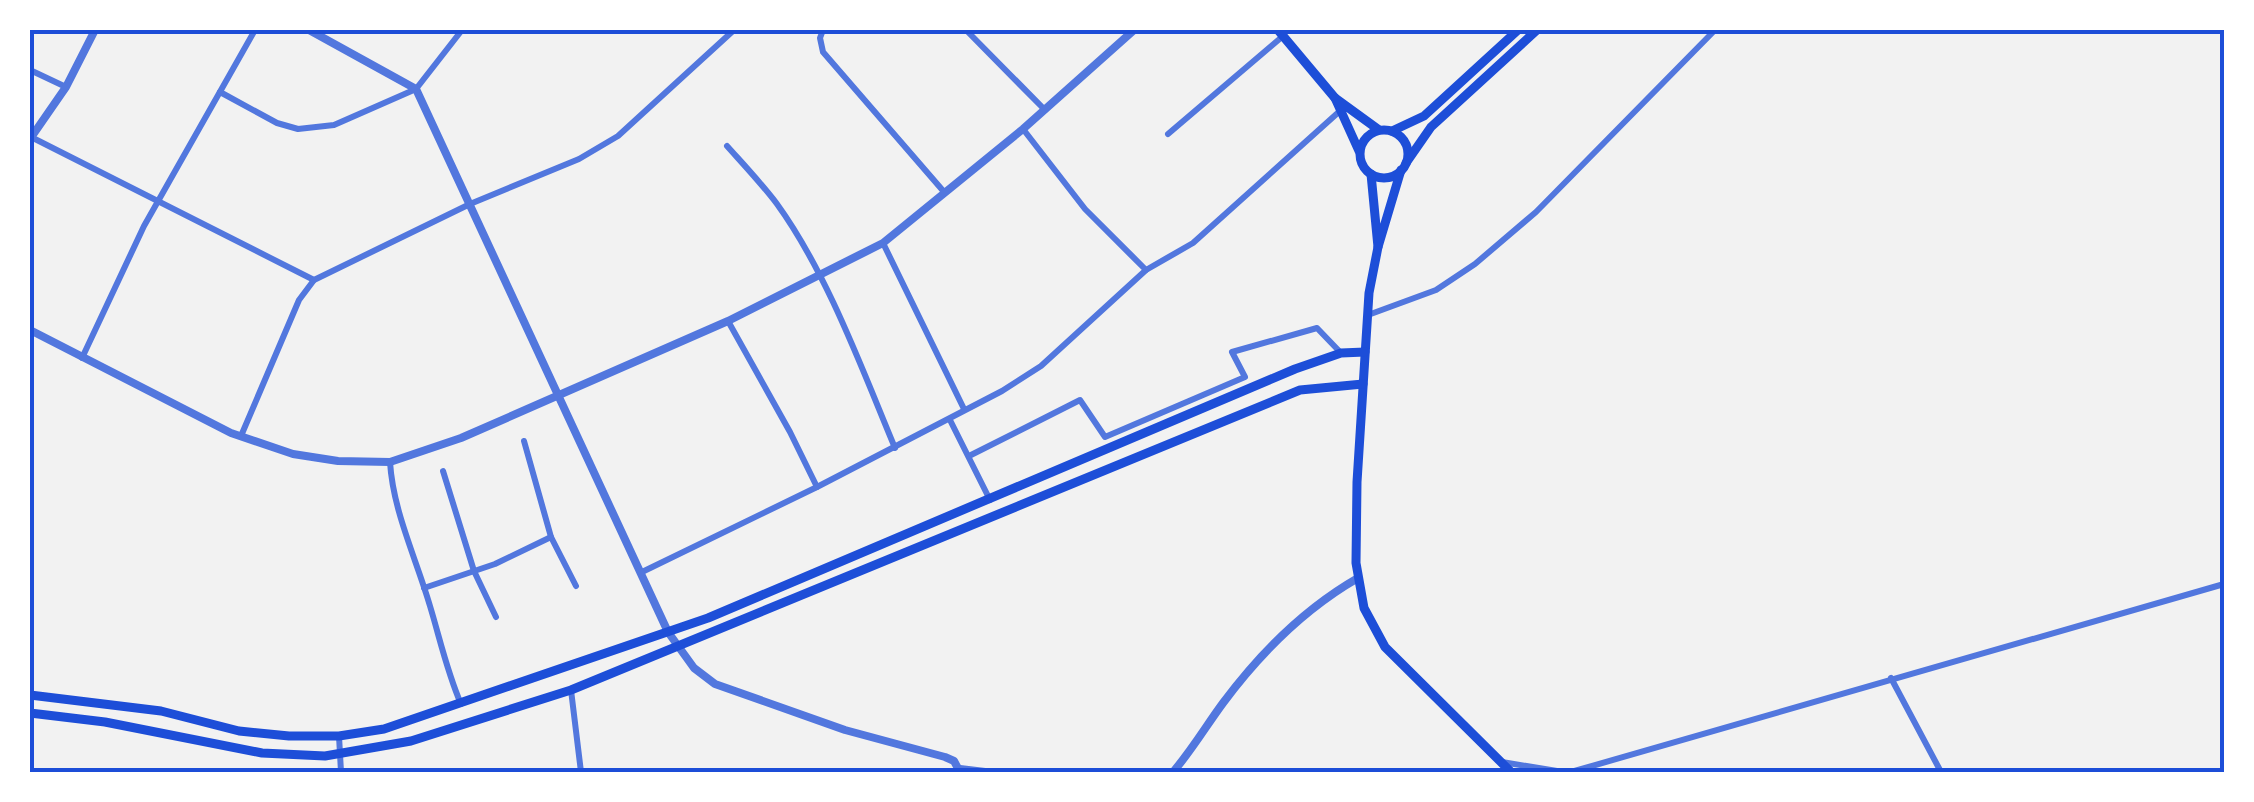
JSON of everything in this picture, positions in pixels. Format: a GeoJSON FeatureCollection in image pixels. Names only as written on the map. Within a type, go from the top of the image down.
{"type":"FeatureCollection","features":[{"type":"Feature","properties":{"kind":"main road"},"geometry":{"type":"LineString","coordinates":[[1392,132],[1424,116],[1518,30]]}},
{"type":"Feature","properties":{"kind":"main road"},"geometry":{"type":"LineString","coordinates":[[1335,98],[1365,168],[1385,178],[1404,167],[1432,128],[1536,30]]}},
{"type":"Feature","properties":{"kind":"main road"},"geometry":{"type":"LineString","coordinates":[[1281,33],[1335,98],[1406,144],[1404,167],[1378,247],[1368,315],[1357,482],[1358,578],[1364,608],[1384,647],[1512,772]]}},
{"type":"Feature","properties":{"kind":"main road"},"geometry":{"type":"LineString","coordinates":[[1360,153],[1366,138],[1379,130]]}},
{"type":"Feature","properties":{"kind":"main road"},"geometry":{"type":"LineString","coordinates":[[1372,174],[1378,247]]}},
{"type":"Feature","properties":{"kind":"main road"},"geometry":{"type":"LineString","coordinates":[[30,694],[161,711],[239,731],[339,736],[384,730],[708,618],[1295,369],[1340,353],[1366,352]]}},
{"type":"Feature","properties":{"kind":"main road"},"geometry":{"type":"LineString","coordinates":[[30,713],[105,722],[262,753],[340,754],[411,740],[571,690],[1300,390],[1363,384]]}},
{"type":"Feature","properties":{"kind":"street"},"geometry":{"type":"LineString","coordinates":[[96,30],[66,87],[31,138],[314,280]]}},
{"type":"Feature","properties":{"kind":"street"},"geometry":{"type":"LineString","coordinates":[[82,358],[159,200],[256,30]]}},
{"type":"Feature","properties":{"kind":"street"},"geometry":{"type":"LineString","coordinates":[[309,30],[416,90],[668,632],[694,668],[715,684],[845,730],[944,757],[954,761],[960,771],[985,772]]}},
{"type":"Feature","properties":{"kind":"street"},"geometry":{"type":"LineString","coordinates":[[220,92],[277,123],[298,129],[334,125],[416,90],[462,30]]}},
{"type":"Feature","properties":{"kind":"street"},"geometry":{"type":"LineString","coordinates":[[241,436],[299,300],[314,280],[470,204],[579,159],[618,136],[734,30]]}},
{"type":"Feature","properties":{"kind":"street"},"geometry":{"type":"LineString","coordinates":[[824,30],[820,38],[822,52],[946,194]]}},
{"type":"Feature","properties":{"kind":"street"},"geometry":{"type":"LineString","coordinates":[[966,30],[1045,110]]}},
{"type":"Feature","properties":{"kind":"street"},"geometry":{"type":"LineString","coordinates":[[30,330],[241,436],[293,454],[338,461],[390,462],[460,438],[728,321],[883,243],[1045,110],[1133,30]]}},
{"type":"Feature","properties":{"kind":"street"},"geometry":{"type":"LineString","coordinates":[[1368,315],[1436,290],[1476,264],[1536,212],[1715,30]]}},
{"type":"Feature","properties":{"kind":"street"},"geometry":{"type":"LineString","coordinates":[[1168,134],[1281,33]]}},
{"type":"Feature","properties":{"kind":"street"},"geometry":{"type":"LineString","coordinates":[[30,70],[66,87]]}},
{"type":"Feature","properties":{"kind":"street"},"geometry":{"type":"LineString","coordinates":[[642,572],[950,420],[1040,366],[1146,270],[1193,243],[1340,110]]}},
{"type":"Feature","properties":{"kind":"street"},"geometry":{"type":"LineString","coordinates":[[1022,129],[1085,209],[1146,270]]}},
{"type":"Feature","properties":{"kind":"street"},"geometry":{"type":"LineString","coordinates":[[727,146],[779,207],[818,276],[894,448]]}},
{"type":"Feature","properties":{"kind":"street"},"geometry":{"type":"LineString","coordinates":[[883,243],[964,409]]}},
{"type":"Feature","properties":{"kind":"street"},"geometry":{"type":"LineString","coordinates":[[728,321],[817,487]]}},
{"type":"Feature","properties":{"kind":"street"},"geometry":{"type":"LineString","coordinates":[[968,456],[1080,400],[1105,437],[1245,376],[1232,352],[1317,328],[1340,353]]}},
{"type":"Feature","properties":{"kind":"street"},"geometry":{"type":"LineString","coordinates":[[950,420],[990,500]]}},
{"type":"Feature","properties":{"kind":"street"},"geometry":{"type":"LineString","coordinates":[[524,441],[552,537],[576,586]]}},
{"type":"Feature","properties":{"kind":"street"},"geometry":{"type":"LineString","coordinates":[[390,462],[392,488],[447,670],[462,706]]}},
{"type":"Feature","properties":{"kind":"street"},"geometry":{"type":"LineString","coordinates":[[443,472],[474,571],[496,616]]}},
{"type":"Feature","properties":{"kind":"street"},"geometry":{"type":"LineString","coordinates":[[424,588],[552,537]]}},
{"type":"Feature","properties":{"kind":"street"},"geometry":{"type":"LineString","coordinates":[[1173,772],[1227,698],[1278,638],[1323,598],[1358,578]]}},
{"type":"Feature","properties":{"kind":"street"},"geometry":{"type":"LineString","coordinates":[[1572,772],[2224,584]]}},
{"type":"Feature","properties":{"kind":"street"},"geometry":{"type":"LineString","coordinates":[[1891,678],[1941,772]]}},
{"type":"Feature","properties":{"kind":"street"},"geometry":{"type":"LineString","coordinates":[[571,690],[580,772]]}},
{"type":"Feature","properties":{"kind":"street"},"geometry":{"type":"LineString","coordinates":[[339,736],[340,772]]}},
{"type":"Feature","properties":{"kind":"street"},"geometry":{"type":"LineString","coordinates":[[1501,762],[1563,772]]}}]}
